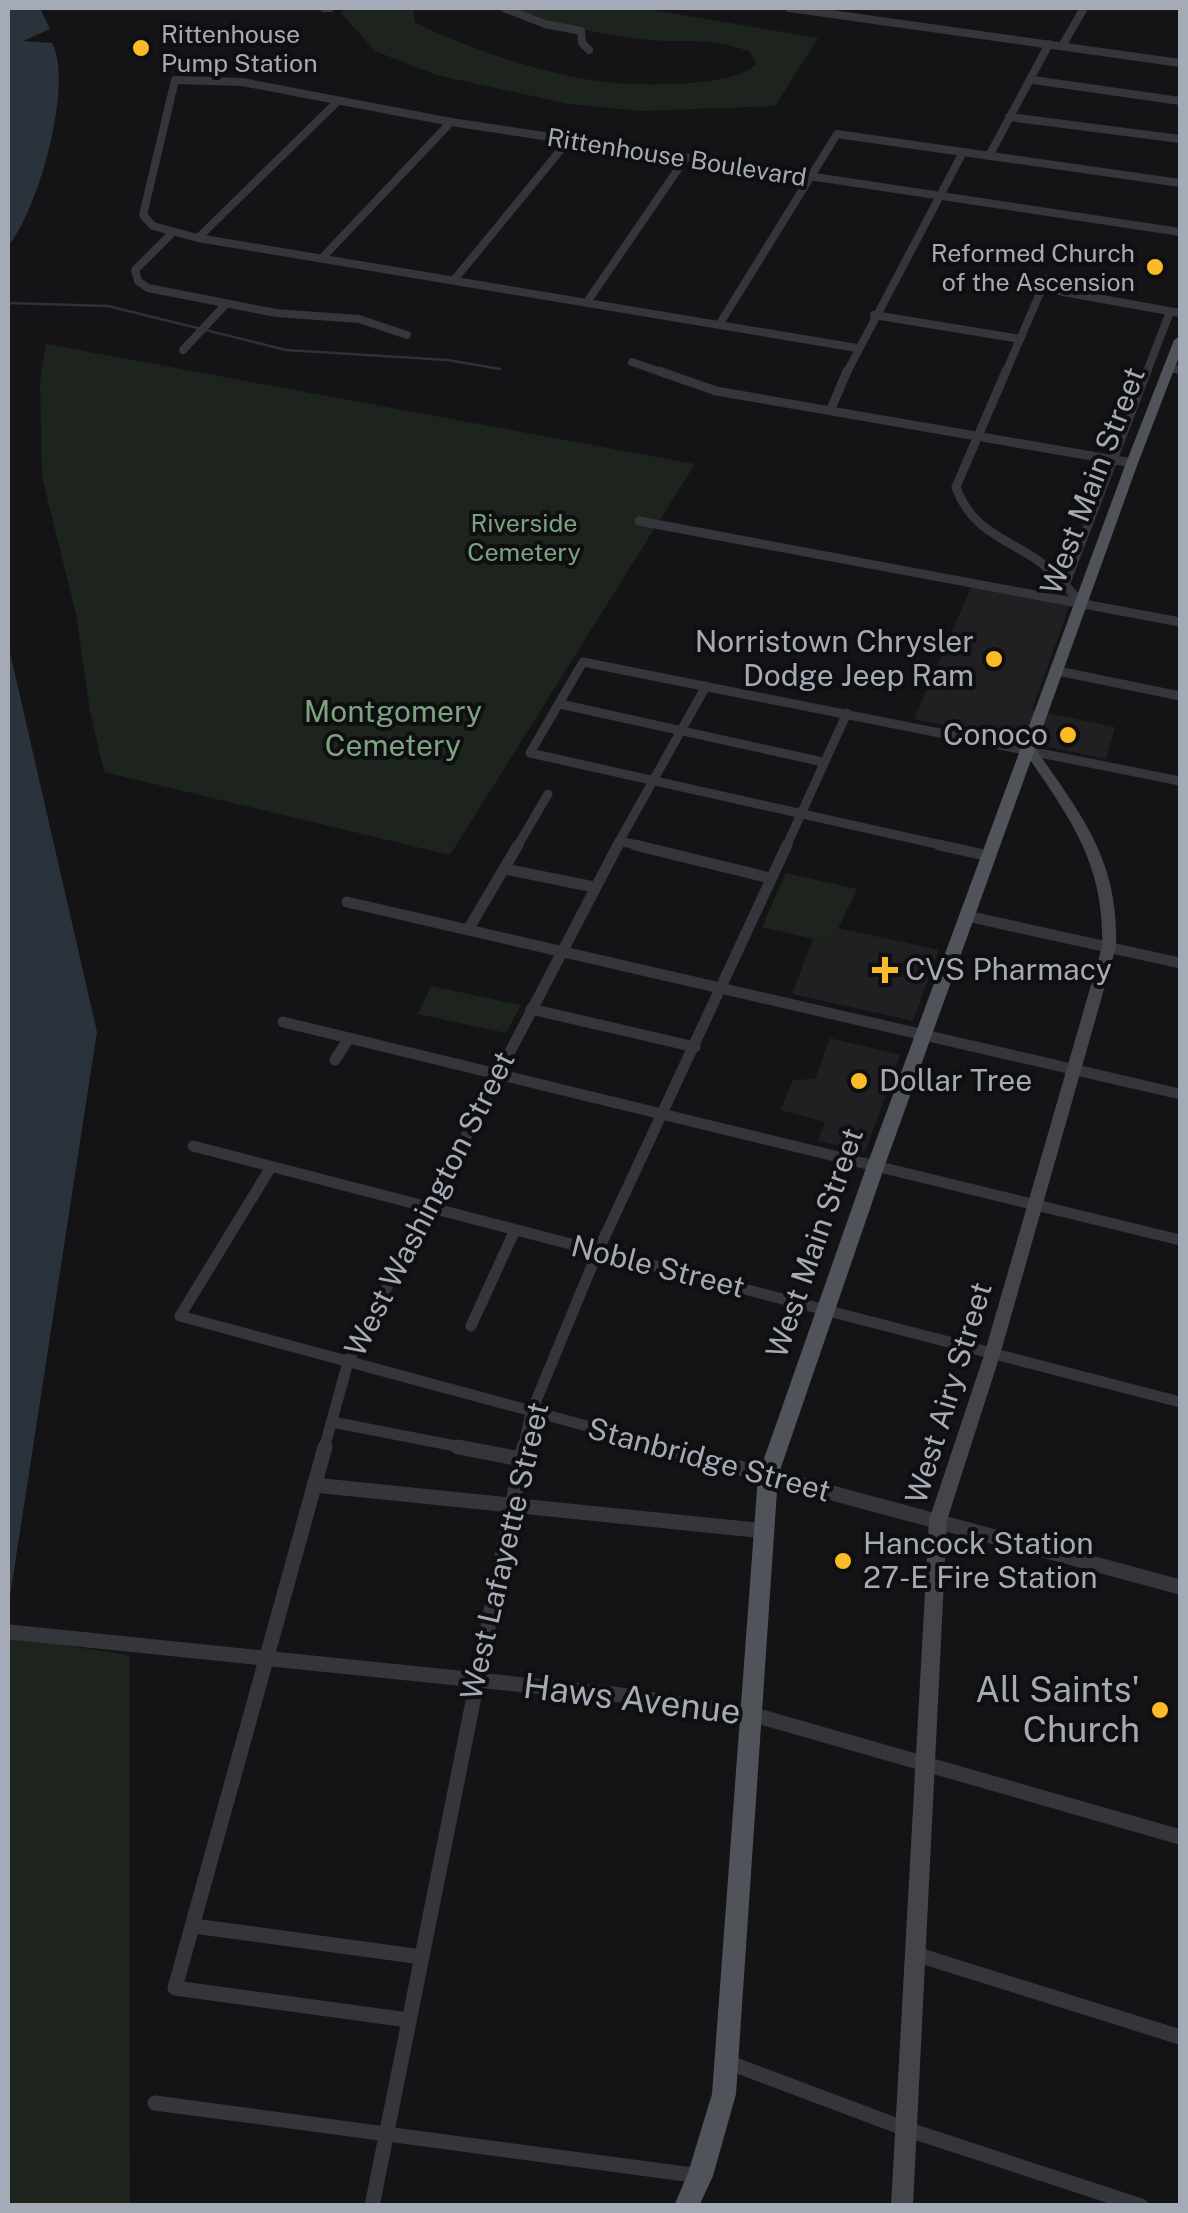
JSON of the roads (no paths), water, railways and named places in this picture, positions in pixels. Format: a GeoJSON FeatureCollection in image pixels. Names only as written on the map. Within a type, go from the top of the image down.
{"type":"FeatureCollection","features":[{"type":"Feature","properties":{"kind":"main road","name":"West Main Street"},"geometry":{"type":"LineString","coordinates":[[686,2206],[720,2113],[768,1476],[876,1165],[1030,751],[1132,462],[1175,369],[1180,340]]}},
{"type":"Feature","properties":{"kind":"main road","name":"West Airy Street"},"geometry":{"type":"LineString","coordinates":[[902,2206],[938,1520],[992,1355],[1076,1068],[1109,948],[1112,917],[1102,869],[1081,826],[1030,751]]}},
{"type":"Feature","properties":{"kind":"street"},"geometry":{"type":"LineString","coordinates":[[504,8],[546,25],[581,32],[582,43],[589,50]]}},
{"type":"Feature","properties":{"kind":"street"},"geometry":{"type":"LineString","coordinates":[[789,8],[1180,63]]}},
{"type":"Feature","properties":{"kind":"street"},"geometry":{"type":"LineString","coordinates":[[1062,46],[1084,8]]}},
{"type":"Feature","properties":{"kind":"street"},"geometry":{"type":"LineString","coordinates":[[989,156],[1033,80],[1048,44]]}},
{"type":"Feature","properties":{"kind":"street","name":"Rittenhouse Boulevard"},"geometry":{"type":"LineString","coordinates":[[172,233],[154,226],[143,215],[176,80],[242,82],[568,141],[1180,232]]}},
{"type":"Feature","properties":{"kind":"street"},"geometry":{"type":"LineString","coordinates":[[1033,80],[1180,101]]}},
{"type":"Feature","properties":{"kind":"street"},"geometry":{"type":"LineString","coordinates":[[198,238],[338,101]]}},
{"type":"Feature","properties":{"kind":"street"},"geometry":{"type":"LineString","coordinates":[[1009,117],[1180,139]]}},
{"type":"Feature","properties":{"kind":"street"},"geometry":{"type":"LineString","coordinates":[[324,257],[451,122]]}},
{"type":"Feature","properties":{"kind":"street"},"geometry":{"type":"LineString","coordinates":[[719,325],[837,134],[1180,183]]}},
{"type":"Feature","properties":{"kind":"street"},"geometry":{"type":"LineString","coordinates":[[454,280],[568,141]]}},
{"type":"Feature","properties":{"kind":"street"},"geometry":{"type":"LineString","coordinates":[[831,409],[857,348],[962,154]]}},
{"type":"Feature","properties":{"kind":"street"},"geometry":{"type":"LineString","coordinates":[[587,302],[686,159]]}},
{"type":"Feature","properties":{"kind":"street"},"geometry":{"type":"LineString","coordinates":[[407,335],[358,319],[298,316],[160,292],[138,281],[137,267],[172,233],[857,348]]}},
{"type":"Feature","properties":{"kind":"street"},"geometry":{"type":"LineString","coordinates":[[1066,585],[1111,460],[1177,312],[1043,286],[956,487],[964,508],[980,529],[1035,558],[1082,603]]}},
{"type":"Feature","properties":{"kind":"street"},"geometry":{"type":"LineString","coordinates":[[183,350],[226,304]]}},
{"type":"Feature","properties":{"kind":"street"},"geometry":{"type":"LineString","coordinates":[[874,315],[1020,339]]}},
{"type":"Feature","properties":{"kind":"street"},"geometry":{"type":"LineString","coordinates":[[632,362],[716,391],[1132,462]]}},
{"type":"Feature","properties":{"kind":"street"},"geometry":{"type":"LineString","coordinates":[[639,520],[1180,622]]}},
{"type":"Feature","properties":{"kind":"street"},"geometry":{"type":"LineString","coordinates":[[989,856],[530,752],[583,662],[1180,781]]}},
{"type":"Feature","properties":{"kind":"street"},"geometry":{"type":"LineString","coordinates":[[1058,672],[1180,696]]}},
{"type":"Feature","properties":{"kind":"street","name":"West Washington Street"},"geometry":{"type":"LineString","coordinates":[[408,2020],[175,1988],[348,1362],[594,887],[706,686]]}},
{"type":"Feature","properties":{"kind":"street"},"geometry":{"type":"LineString","coordinates":[[560,704],[824,762]]}},
{"type":"Feature","properties":{"kind":"street","name":"West Lafayette Street"},"geometry":{"type":"LineString","coordinates":[[372,2206],[531,1413],[598,1251],[847,713]]}},
{"type":"Feature","properties":{"kind":"street"},"geometry":{"type":"LineString","coordinates":[[469,928],[548,794]]}},
{"type":"Feature","properties":{"kind":"street"},"geometry":{"type":"LineString","coordinates":[[619,841],[770,878]]}},
{"type":"Feature","properties":{"kind":"street"},"geometry":{"type":"LineString","coordinates":[[505,869],[594,887]]}},
{"type":"Feature","properties":{"kind":"street"},"geometry":{"type":"LineString","coordinates":[[346,902],[1180,1094]]}},
{"type":"Feature","properties":{"kind":"street"},"geometry":{"type":"LineString","coordinates":[[967,916],[1180,963]]}},
{"type":"Feature","properties":{"kind":"street"},"geometry":{"type":"LineString","coordinates":[[531,1008],[695,1047]]}},
{"type":"Feature","properties":{"kind":"street"},"geometry":{"type":"LineString","coordinates":[[283,1022],[1180,1240]]}},
{"type":"Feature","properties":{"kind":"street"},"geometry":{"type":"LineString","coordinates":[[335,1060],[349,1038]]}},
{"type":"Feature","properties":{"kind":"street","name":"Noble Street"},"geometry":{"type":"LineString","coordinates":[[194,1146],[1180,1402]]}},
{"type":"Feature","properties":{"kind":"street","name":"Stanbridge Street"},"geometry":{"type":"LineString","coordinates":[[271,1167],[180,1316],[1180,1587]]}},
{"type":"Feature","properties":{"kind":"street"},"geometry":{"type":"LineString","coordinates":[[471,1326],[514,1232]]}},
{"type":"Feature","properties":{"kind":"street"},"geometry":{"type":"LineString","coordinates":[[332,1422],[521,1460]]}},
{"type":"Feature","properties":{"kind":"street"},"geometry":{"type":"LineString","coordinates":[[314,1484],[765,1531]]}},
{"type":"Feature","properties":{"kind":"street","name":"Haws Avenue"},"geometry":{"type":"LineString","coordinates":[[10,1632],[169,1650],[268,1656],[752,1714],[1180,1837]]}},
{"type":"Feature","properties":{"kind":"street"},"geometry":{"type":"LineString","coordinates":[[194,1926],[422,1957]]}},
{"type":"Feature","properties":{"kind":"street"},"geometry":{"type":"LineString","coordinates":[[914,1954],[1180,2037]]}},
{"type":"Feature","properties":{"kind":"street"},"geometry":{"type":"LineString","coordinates":[[725,2061],[906,2129],[1141,2206]]}},
{"type":"Feature","properties":{"kind":"street"},"geometry":{"type":"LineString","coordinates":[[155,2103],[700,2176]]}},
{"type":"Feature","properties":{"kind":"waterway"},"geometry":{"type":"LineString","coordinates":[[8,303],[108,306],[286,350],[447,360],[500,369]]}},
{"type":"Feature","properties":{"kind":"place","name":"Rittenhouse Pump Station"},"geometry":{"type":"Point","coordinates":[141,48]}},
{"type":"Feature","properties":{"kind":"place","name":"Reformed Church of the Ascension"},"geometry":{"type":"Point","coordinates":[1155,267]}},
{"type":"Feature","properties":{"kind":"place","name":"Norristown Chrysler Dodge Jeep Ram"},"geometry":{"type":"Point","coordinates":[994,659]}},
{"type":"Feature","properties":{"kind":"place","name":"Conoco"},"geometry":{"type":"Point","coordinates":[1068,735]}},
{"type":"Feature","properties":{"kind":"place","name":"CVS Pharmacy"},"geometry":{"type":"Point","coordinates":[885,970]}},
{"type":"Feature","properties":{"kind":"place","name":"Dollar Tree"},"geometry":{"type":"Point","coordinates":[859,1081]}},
{"type":"Feature","properties":{"kind":"place","name":"Hancock Station 27-E Fire Station"},"geometry":{"type":"Point","coordinates":[843,1561]}},
{"type":"Feature","properties":{"kind":"place","name":"All Saints' Church"},"geometry":{"type":"Point","coordinates":[1160,1710]}},
{"type":"Feature","properties":{"kind":"park label","name":"Riverside Cemetery"},"geometry":{"type":"Point","coordinates":[524,538]}},
{"type":"Feature","properties":{"kind":"park label","name":"Montgomery Cemetery"},"geometry":{"type":"Point","coordinates":[393,729]}}]}
